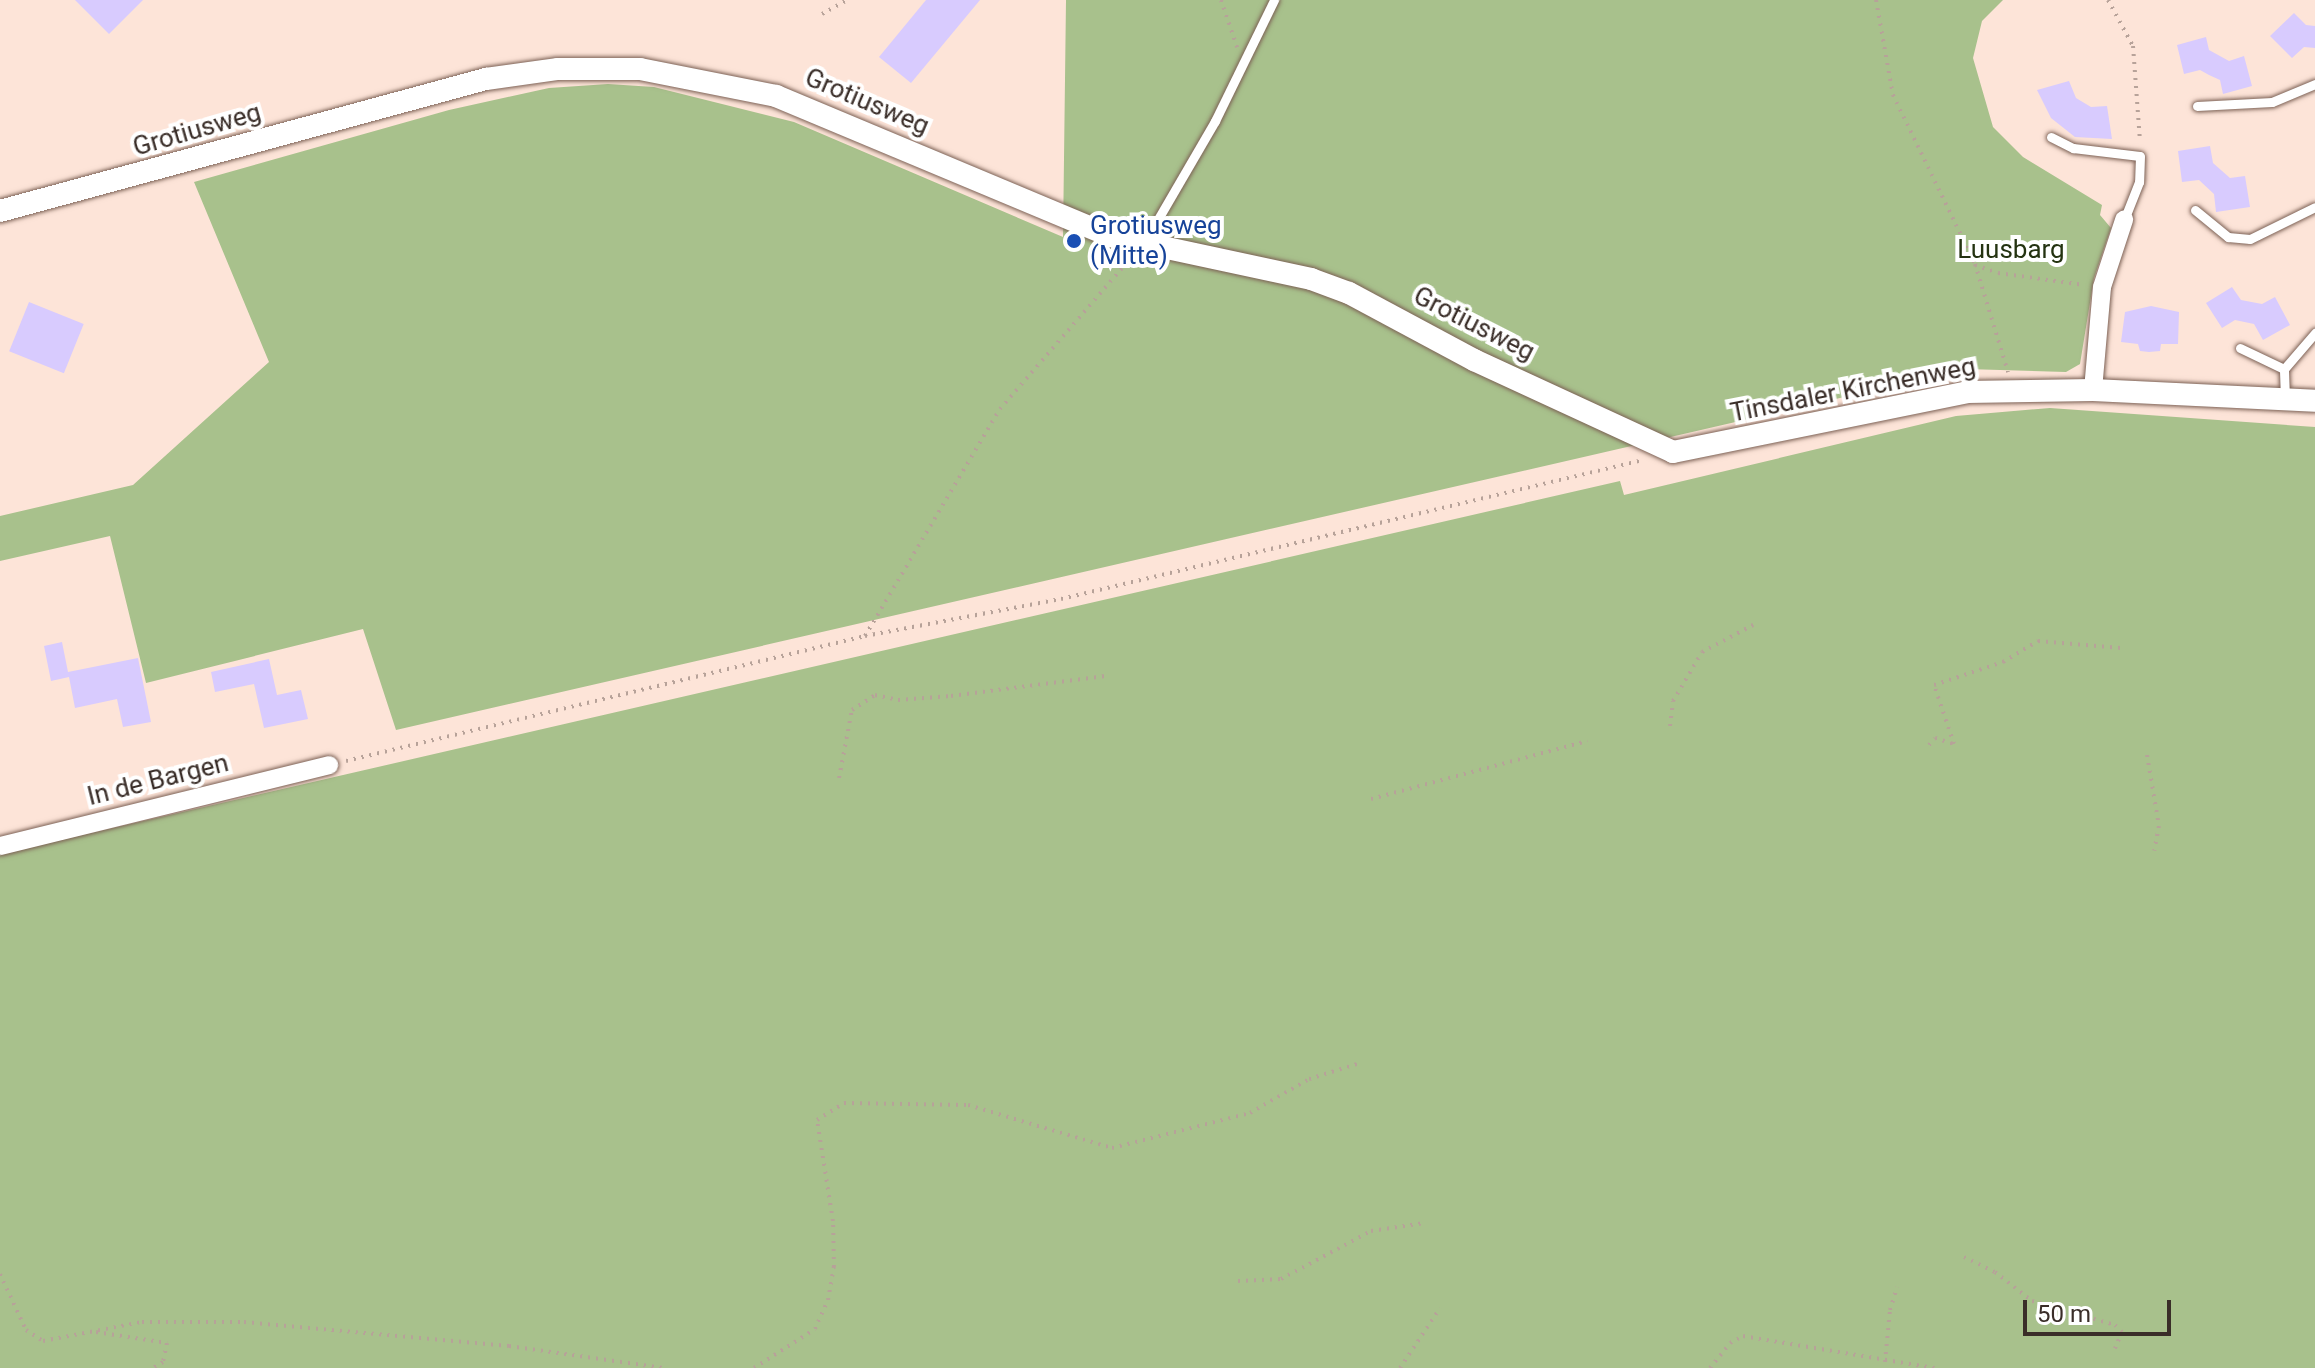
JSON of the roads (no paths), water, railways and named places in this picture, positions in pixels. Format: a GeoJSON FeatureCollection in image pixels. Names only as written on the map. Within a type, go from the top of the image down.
{"type":"FeatureCollection","features":[{"type":"Feature","properties":{"kind":"street","name":"Grotiusweg"},"geometry":{"type":"LineString","coordinates":[[0,211],[472,83],[525,72],[602,67],[698,76],[776,96],[1111,236],[1311,279],[1349,293],[1474,360],[1673,452]]}},
{"type":"Feature","properties":{"kind":"street"},"geometry":{"type":"LineString","coordinates":[[2093,390],[2102,287],[2124,220]]}},
{"type":"Feature","properties":{"kind":"street","name":"Tinsdaler Kirchenweg"},"geometry":{"type":"LineString","coordinates":[[1673,452],[1967,392],[2093,390],[2315,401]]}},
{"type":"Feature","properties":{"kind":"street","name":"In de Bargen"},"geometry":{"type":"LineString","coordinates":[[0,846],[329,765]]}},
{"type":"Feature","properties":{"kind":"lane"},"geometry":{"type":"LineString","coordinates":[[1144,243],[1244,68],[1274,0]]}},
{"type":"Feature","properties":{"kind":"lane"},"geometry":{"type":"LineString","coordinates":[[2197,106],[2272,102],[2315,84]]}},
{"type":"Feature","properties":{"kind":"lane"},"geometry":{"type":"LineString","coordinates":[[2051,137],[2073,148],[2140,156],[2139,182],[2124,220]]}},
{"type":"Feature","properties":{"kind":"lane"},"geometry":{"type":"LineString","coordinates":[[2195,210],[2228,237],[2250,239],[2315,207]]}},
{"type":"Feature","properties":{"kind":"lane"},"geometry":{"type":"LineString","coordinates":[[2285,399],[2284,369],[2315,333]]}},
{"type":"Feature","properties":{"kind":"lane"},"geometry":{"type":"LineString","coordinates":[[2240,348],[2284,369]]}},
{"type":"Feature","properties":{"kind":"place","name":"Grotiusweg (Mitte)"},"geometry":{"type":"Point","coordinates":[1074,241]}},
{"type":"Feature","properties":{"kind":"park label","name":"Luusbarg"},"geometry":{"type":"Point","coordinates":[2011,250]}}]}
